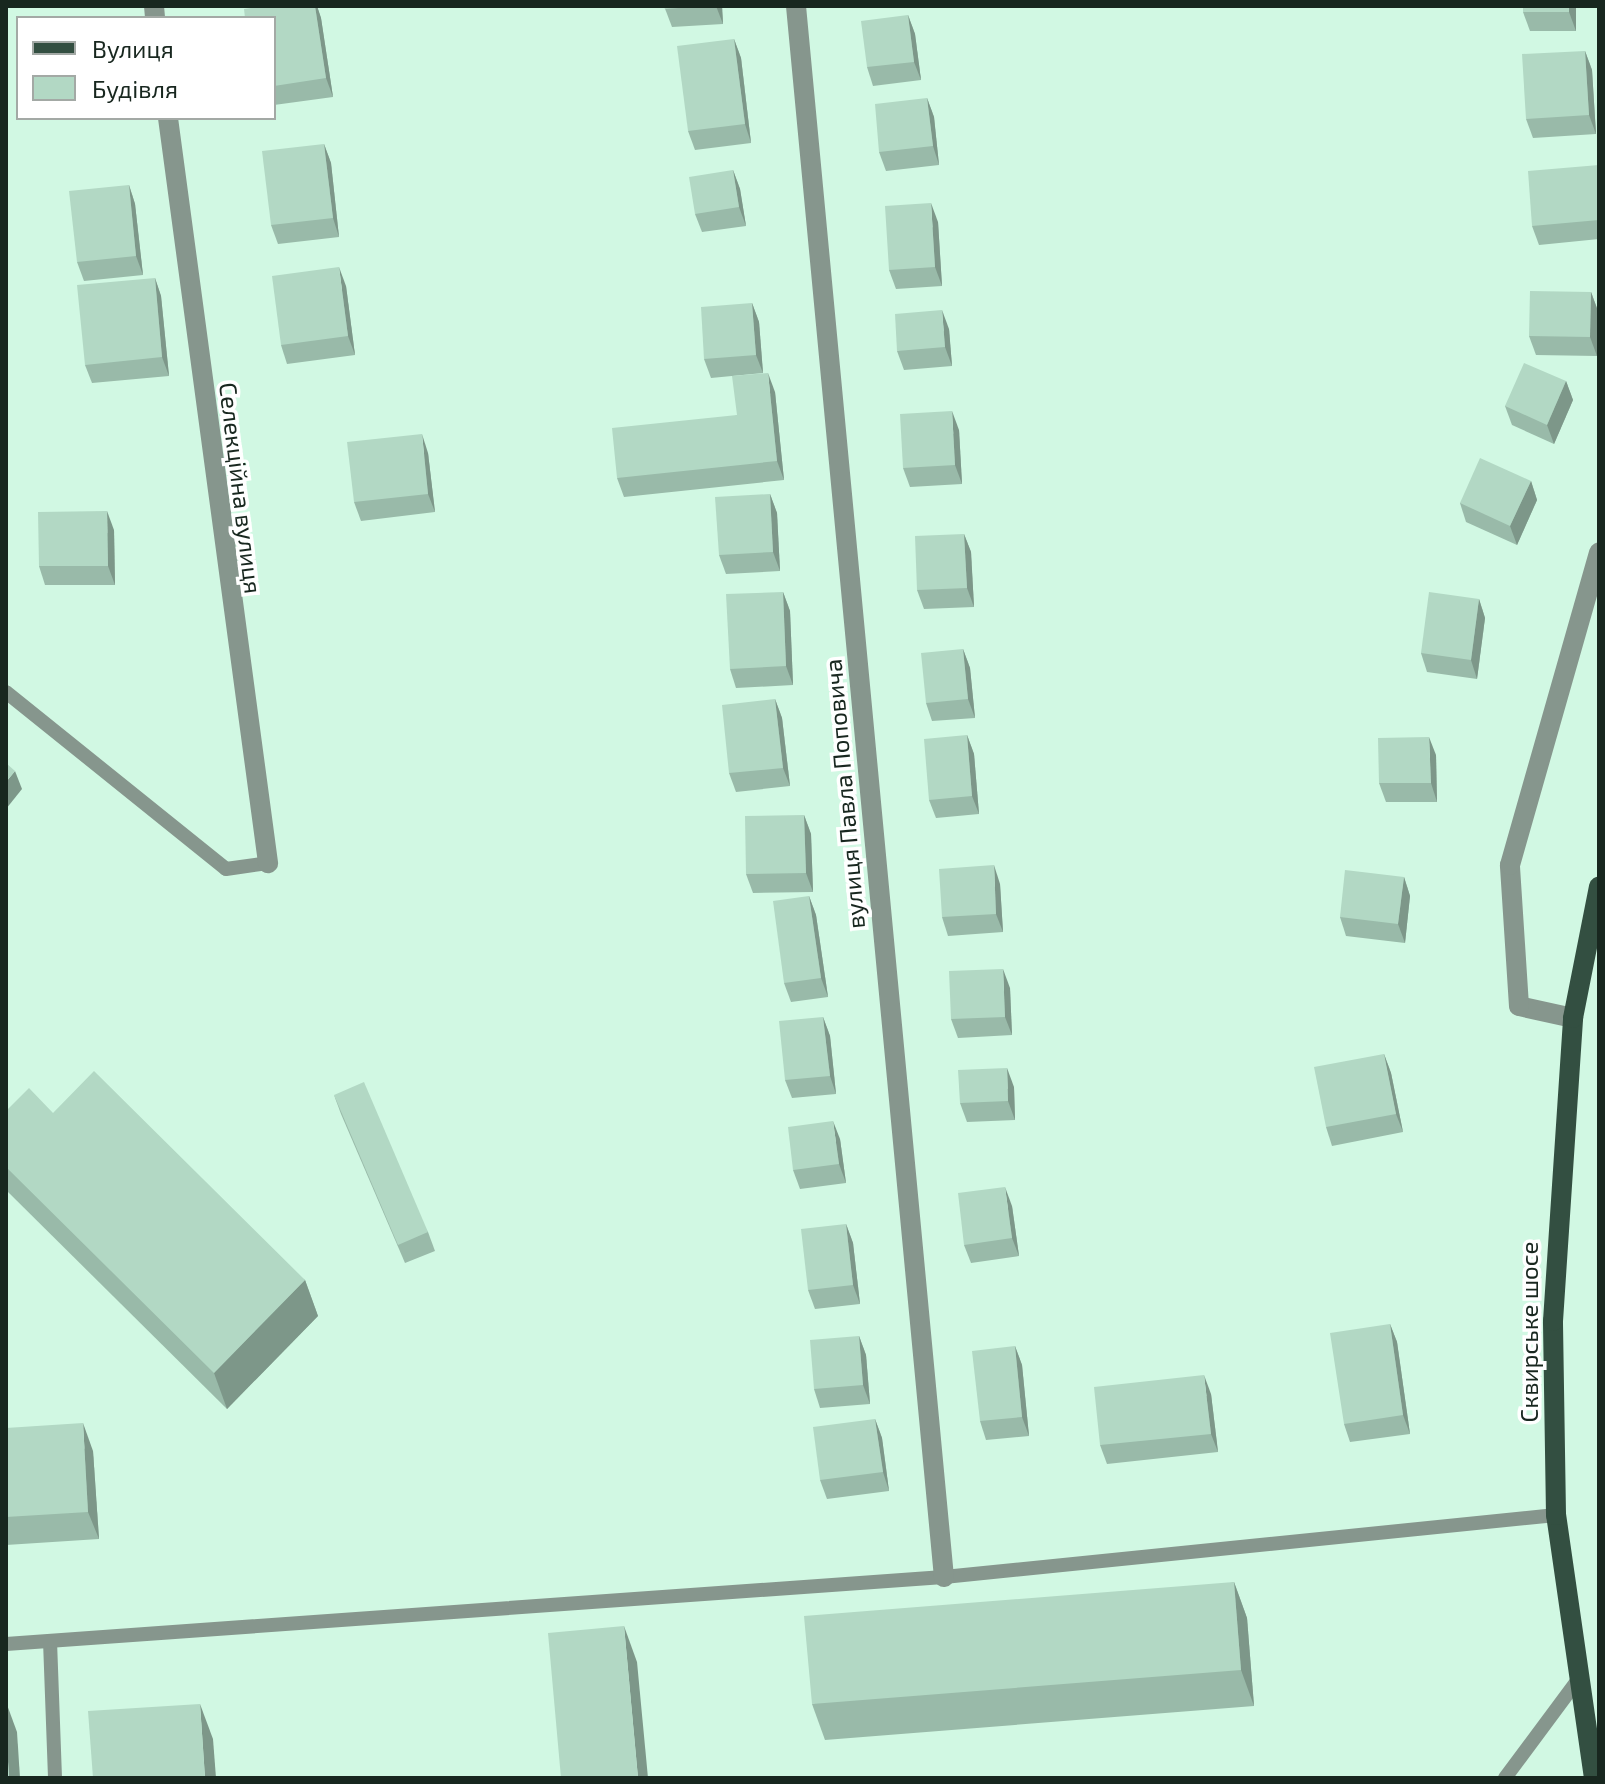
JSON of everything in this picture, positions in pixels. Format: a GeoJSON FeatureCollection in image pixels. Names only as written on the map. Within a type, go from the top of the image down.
{"type":"FeatureCollection","features":[{"type":"Feature","properties":{"kind":"main road","name":"Сквирське шосе"},"geometry":{"type":"LineString","coordinates":[[1594,1778],[1577,1681],[1556,1515],[1556,1199],[1573,1018],[1599,887]]}},
{"type":"Feature","properties":{"kind":"street","name":"вулиця Павла Поповича"},"geometry":{"type":"LineString","coordinates":[[796,6],[944,1577]]}},
{"type":"Feature","properties":{"kind":"street","name":"Селекційна вулиця"},"geometry":{"type":"LineString","coordinates":[[168,120],[268,863]]}},
{"type":"Feature","properties":{"kind":"street"},"geometry":{"type":"LineString","coordinates":[[1573,1018],[1519,1006],[1510,865],[1599,552]]}},
{"type":"Feature","properties":{"kind":"lane"},"geometry":{"type":"LineString","coordinates":[[6,692],[226,869],[268,863]]}},
{"type":"Feature","properties":{"kind":"lane"},"geometry":{"type":"LineString","coordinates":[[6,1644],[944,1577],[1556,1515]]}},
{"type":"Feature","properties":{"kind":"lane"},"geometry":{"type":"LineString","coordinates":[[50,1641],[55,1778]]}},
{"type":"Feature","properties":{"kind":"lane"},"geometry":{"type":"LineString","coordinates":[[1505,1778],[1577,1681]]}},
{"type":"Feature","properties":{"kind":"building"},"geometry":{"type":"Polygon","coordinates":[[[315,6],[326,78],[276,86],[276,16],[245,16],[244,9],[315,6]]]}},
{"type":"Feature","properties":{"kind":"building"},"geometry":{"type":"Polygon","coordinates":[[[664,6],[706,6],[665,9],[664,6]]]}},
{"type":"Feature","properties":{"kind":"building"},"geometry":{"type":"Polygon","coordinates":[[[1523,6],[1569,6],[1569,12],[1523,12],[1523,6]]]}},
{"type":"Feature","properties":{"kind":"building"},"geometry":{"type":"Polygon","coordinates":[[[908,15],[914,62],[867,67],[861,21],[908,15]]]}},
{"type":"Feature","properties":{"kind":"building"},"geometry":{"type":"Polygon","coordinates":[[[734,39],[745,124],[688,131],[677,46],[734,39]]]}},
{"type":"Feature","properties":{"kind":"building"},"geometry":{"type":"Polygon","coordinates":[[[1585,51],[1589,115],[1526,119],[1522,54],[1585,51]]]}},
{"type":"Feature","properties":{"kind":"building"},"geometry":{"type":"Polygon","coordinates":[[[927,98],[933,146],[879,152],[875,104],[927,98]]]}},
{"type":"Feature","properties":{"kind":"building"},"geometry":{"type":"Polygon","coordinates":[[[324,144],[333,218],[271,225],[262,151],[324,144]]]}},
{"type":"Feature","properties":{"kind":"building"},"geometry":{"type":"Polygon","coordinates":[[[1599,165],[1599,220],[1532,226],[1528,171],[1599,165]]]}},
{"type":"Feature","properties":{"kind":"building"},"geometry":{"type":"Polygon","coordinates":[[[733,170],[739,207],[695,214],[689,177],[733,170]]]}},
{"type":"Feature","properties":{"kind":"building"},"geometry":{"type":"Polygon","coordinates":[[[129,185],[136,256],[77,262],[69,191],[129,185]]]}},
{"type":"Feature","properties":{"kind":"building"},"geometry":{"type":"Polygon","coordinates":[[[931,203],[935,267],[889,270],[885,206],[931,203]]]}},
{"type":"Feature","properties":{"kind":"building"},"geometry":{"type":"Polygon","coordinates":[[[339,267],[348,336],[281,345],[272,276],[339,267]]]}},
{"type":"Feature","properties":{"kind":"building"},"geometry":{"type":"Polygon","coordinates":[[[155,278],[162,357],[85,365],[77,285],[155,278]]]}},
{"type":"Feature","properties":{"kind":"building"},"geometry":{"type":"Polygon","coordinates":[[[1530,291],[1591,292],[1590,337],[1529,336],[1530,291]]]}},
{"type":"Feature","properties":{"kind":"building"},"geometry":{"type":"Polygon","coordinates":[[[752,303],[756,355],[704,359],[701,307],[752,303]]]}},
{"type":"Feature","properties":{"kind":"building"},"geometry":{"type":"Polygon","coordinates":[[[942,310],[945,347],[897,351],[895,314],[942,310]]]}},
{"type":"Feature","properties":{"kind":"building"},"geometry":{"type":"Polygon","coordinates":[[[1524,363],[1566,381],[1547,425],[1505,406],[1524,363]]]}},
{"type":"Feature","properties":{"kind":"building"},"geometry":{"type":"Polygon","coordinates":[[[768,373],[777,461],[617,478],[612,428],[737,415],[732,376],[768,373]]]}},
{"type":"Feature","properties":{"kind":"building"},"geometry":{"type":"Polygon","coordinates":[[[952,411],[955,465],[903,468],[900,414],[952,411]]]}},
{"type":"Feature","properties":{"kind":"building"},"geometry":{"type":"Polygon","coordinates":[[[422,434],[428,494],[354,502],[347,442],[422,434]]]}},
{"type":"Feature","properties":{"kind":"building"},"geometry":{"type":"Polygon","coordinates":[[[1480,458],[1531,481],[1510,526],[1460,503],[1480,458]]]}},
{"type":"Feature","properties":{"kind":"building"},"geometry":{"type":"Polygon","coordinates":[[[770,494],[773,552],[719,555],[715,497],[770,494]]]}},
{"type":"Feature","properties":{"kind":"building"},"geometry":{"type":"Polygon","coordinates":[[[107,511],[108,566],[39,566],[38,512],[107,511]]]}},
{"type":"Feature","properties":{"kind":"building"},"geometry":{"type":"Polygon","coordinates":[[[964,534],[967,588],[917,590],[915,536],[964,534]]]}},
{"type":"Feature","properties":{"kind":"building"},"geometry":{"type":"Polygon","coordinates":[[[783,592],[786,666],[730,669],[726,594],[783,592]]]}},
{"type":"Feature","properties":{"kind":"building"},"geometry":{"type":"Polygon","coordinates":[[[1429,592],[1479,599],[1471,660],[1421,653],[1429,592]]]}},
{"type":"Feature","properties":{"kind":"building"},"geometry":{"type":"Polygon","coordinates":[[[963,649],[968,699],[926,703],[921,653],[963,649]]]}},
{"type":"Feature","properties":{"kind":"building"},"geometry":{"type":"Polygon","coordinates":[[[775,699],[783,768],[729,773],[722,705],[775,699]]]}},
{"type":"Feature","properties":{"kind":"building"},"geometry":{"type":"Polygon","coordinates":[[[967,735],[972,796],[929,800],[924,739],[967,735]]]}},
{"type":"Feature","properties":{"kind":"building"},"geometry":{"type":"Polygon","coordinates":[[[1429,737],[1431,783],[1379,783],[1378,738],[1429,737]]]}},
{"type":"Feature","properties":{"kind":"building"},"geometry":{"type":"Polygon","coordinates":[[[6,763],[15,771],[6,782],[6,763]]]}},
{"type":"Feature","properties":{"kind":"building"},"geometry":{"type":"Polygon","coordinates":[[[804,815],[806,873],[746,874],[745,816],[804,815]]]}},
{"type":"Feature","properties":{"kind":"building"},"geometry":{"type":"Polygon","coordinates":[[[994,865],[996,914],[942,917],[939,869],[994,865]]]}},
{"type":"Feature","properties":{"kind":"building"},"geometry":{"type":"Polygon","coordinates":[[[1345,870],[1404,877],[1398,924],[1340,917],[1345,870]]]}},
{"type":"Feature","properties":{"kind":"building"},"geometry":{"type":"Polygon","coordinates":[[[809,896],[821,978],[784,983],[773,901],[809,896]]]}},
{"type":"Feature","properties":{"kind":"building"},"geometry":{"type":"Polygon","coordinates":[[[1003,969],[1005,1017],[951,1019],[949,971],[1003,969]]]}},
{"type":"Feature","properties":{"kind":"building"},"geometry":{"type":"Polygon","coordinates":[[[823,1017],[830,1076],[785,1080],[779,1021],[823,1017]]]}},
{"type":"Feature","properties":{"kind":"building"},"geometry":{"type":"Polygon","coordinates":[[[1384,1054],[1396,1114],[1326,1127],[1314,1067],[1384,1054]]]}},
{"type":"Feature","properties":{"kind":"building"},"geometry":{"type":"Polygon","coordinates":[[[1007,1068],[1008,1101],[960,1103],[958,1070],[1007,1068]]]}},
{"type":"Feature","properties":{"kind":"building"},"geometry":{"type":"Polygon","coordinates":[[[94,1071],[305,1280],[214,1373],[6,1167],[6,1111],[29,1088],[53,1113],[94,1071]]]}},
{"type":"Feature","properties":{"kind":"building"},"geometry":{"type":"Polygon","coordinates":[[[364,1082],[428,1232],[398,1245],[334,1095],[364,1082]]]}},
{"type":"Feature","properties":{"kind":"building"},"geometry":{"type":"Polygon","coordinates":[[[833,1121],[839,1164],[793,1170],[788,1127],[833,1121]]]}},
{"type":"Feature","properties":{"kind":"building"},"geometry":{"type":"Polygon","coordinates":[[[1005,1187],[1012,1238],[964,1245],[958,1193],[1005,1187]]]}},
{"type":"Feature","properties":{"kind":"building"},"geometry":{"type":"Polygon","coordinates":[[[846,1224],[853,1285],[808,1290],[801,1229],[846,1224]]]}},
{"type":"Feature","properties":{"kind":"building"},"geometry":{"type":"Polygon","coordinates":[[[1390,1324],[1403,1415],[1344,1424],[1330,1333],[1390,1324]]]}},
{"type":"Feature","properties":{"kind":"building"},"geometry":{"type":"Polygon","coordinates":[[[859,1336],[863,1385],[814,1389],[810,1340],[859,1336]]]}},
{"type":"Feature","properties":{"kind":"building"},"geometry":{"type":"Polygon","coordinates":[[[1015,1346],[1022,1417],[980,1421],[972,1351],[1015,1346]]]}},
{"type":"Feature","properties":{"kind":"building"},"geometry":{"type":"Polygon","coordinates":[[[1204,1375],[1211,1434],[1100,1445],[1094,1387],[1204,1375]]]}},
{"type":"Feature","properties":{"kind":"building"},"geometry":{"type":"Polygon","coordinates":[[[875,1419],[883,1472],[820,1480],[813,1427],[875,1419]]]}},
{"type":"Feature","properties":{"kind":"building"},"geometry":{"type":"Polygon","coordinates":[[[83,1423],[88,1512],[6,1517],[6,1428],[83,1423]]]}},
{"type":"Feature","properties":{"kind":"building"},"geometry":{"type":"Polygon","coordinates":[[[1234,1582],[1241,1670],[812,1704],[804,1616],[1234,1582]]]}},
{"type":"Feature","properties":{"kind":"building"},"geometry":{"type":"Polygon","coordinates":[[[624,1626],[638,1778],[561,1778],[548,1633],[624,1626]]]}},
{"type":"Feature","properties":{"kind":"building"},"geometry":{"type":"Polygon","coordinates":[[[200,1704],[205,1778],[93,1778],[88,1711],[200,1704]]]}},
{"type":"Feature","properties":{"kind":"building"},"geometry":{"type":"Polygon","coordinates":[[[6,1729],[9,1778],[6,1778],[6,1729]]]}}]}
